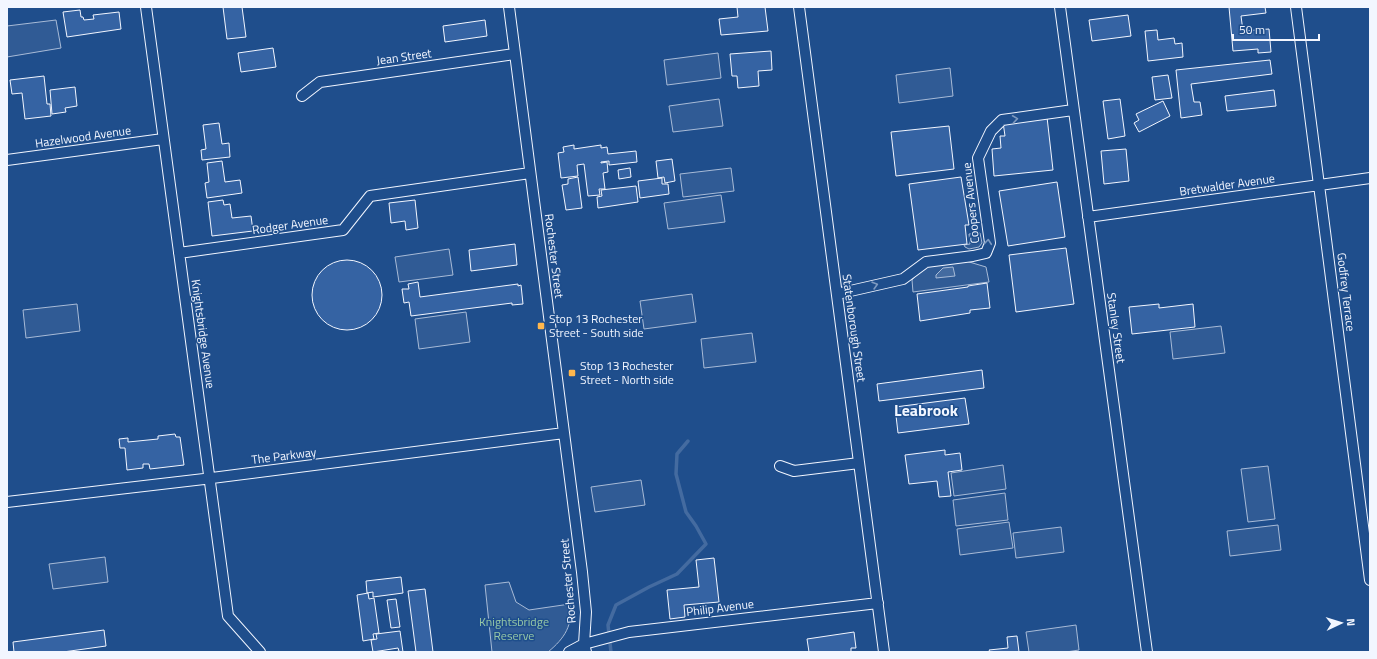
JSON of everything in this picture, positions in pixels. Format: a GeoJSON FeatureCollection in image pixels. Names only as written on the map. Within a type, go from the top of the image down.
{"type":"FeatureCollection","features":[{"type":"Feature","properties":{"kind":"street","name":"Knightsbridge Avenue"},"geometry":{"type":"LineString","coordinates":[[146,7],[228,616],[254,650]]}},
{"type":"Feature","properties":{"kind":"street","name":"Rochester Street"},"geometry":{"type":"LineString","coordinates":[[509,7],[585,605],[585,648]]}},
{"type":"Feature","properties":{"kind":"street","name":"Statenborough Street"},"geometry":{"type":"LineString","coordinates":[[799,7],[884,652]]}},
{"type":"Feature","properties":{"kind":"street","name":"Stanley Street"},"geometry":{"type":"LineString","coordinates":[[1060,7],[1147,652]]}},
{"type":"Feature","properties":{"kind":"street","name":"Godfrey Terrace"},"geometry":{"type":"LineString","coordinates":[[1296,7],[1370,580]]}},
{"type":"Feature","properties":{"kind":"street","name":"Jean Street"},"geometry":{"type":"LineString","coordinates":[[302,96],[320,82],[514,54]]}},
{"type":"Feature","properties":{"kind":"street","name":"Coopers Avenue"},"geometry":{"type":"LineString","coordinates":[[837,294],[902,279],[926,262],[986,253],[990,243],[978,158],[991,131],[1002,120],[1074,110]]}},
{"type":"Feature","properties":{"kind":"street","name":"Hazelwood Avenue"},"geometry":{"type":"LineString","coordinates":[[7,160],[163,139]]}},
{"type":"Feature","properties":{"kind":"street","name":"Rodger Avenue"},"geometry":{"type":"LineString","coordinates":[[179,253],[343,230],[370,196],[530,173]]}},
{"type":"Feature","properties":{"kind":"street","name":"Bretwalder Avenue"},"geometry":{"type":"LineString","coordinates":[[1088,217],[1370,178]]}},
{"type":"Feature","properties":{"kind":"street","name":"The Parkway"},"geometry":{"type":"LineString","coordinates":[[7,502],[564,433]]}},
{"type":"Feature","properties":{"kind":"street"},"geometry":{"type":"LineString","coordinates":[[780,466],[794,471],[859,463]]}},
{"type":"Feature","properties":{"kind":"street","name":"Philip Avenue"},"geometry":{"type":"LineString","coordinates":[[569,652],[585,648],[602,639],[629,632],[878,603]]}},
{"type":"Feature","properties":{"kind":"green space"},"geometry":{"type":"Polygon","coordinates":[[[56,20],[61,48],[7,57],[7,26],[56,20]]]}},
{"type":"Feature","properties":{"kind":"green space"},"geometry":{"type":"Polygon","coordinates":[[[718,53],[721,78],[667,85],[664,60],[718,53]]]}},
{"type":"Feature","properties":{"kind":"green space"},"geometry":{"type":"Polygon","coordinates":[[[950,68],[953,96],[899,103],[896,75],[950,68]]]}},
{"type":"Feature","properties":{"kind":"green space"},"geometry":{"type":"Polygon","coordinates":[[[719,99],[723,126],[673,132],[669,106],[719,99]]]}},
{"type":"Feature","properties":{"kind":"green space"},"geometry":{"type":"Polygon","coordinates":[[[731,168],[734,191],[683,197],[680,174],[731,168]]]}},
{"type":"Feature","properties":{"kind":"green space"},"geometry":{"type":"Polygon","coordinates":[[[721,195],[725,222],[668,229],[664,203],[721,195]]]}},
{"type":"Feature","properties":{"kind":"green space"},"geometry":{"type":"Polygon","coordinates":[[[980,233],[982,243],[979,247],[969,249],[965,247],[964,245],[970,244],[969,234],[980,233]]]}},
{"type":"Feature","properties":{"kind":"green space"},"geometry":{"type":"Polygon","coordinates":[[[449,249],[453,275],[399,282],[395,257],[449,249]]]}},
{"type":"Feature","properties":{"kind":"green space"},"geometry":{"type":"Polygon","coordinates":[[[966,261],[986,267],[989,282],[913,292],[912,280],[918,273],[928,266],[966,261]]]}},
{"type":"Feature","properties":{"kind":"green space"},"geometry":{"type":"Polygon","coordinates":[[[692,294],[696,322],[644,329],[640,301],[692,294]]]}},
{"type":"Feature","properties":{"kind":"green space"},"geometry":{"type":"Polygon","coordinates":[[[77,304],[80,331],[26,338],[23,310],[77,304]]]}},
{"type":"Feature","properties":{"kind":"green space"},"geometry":{"type":"Polygon","coordinates":[[[466,312],[470,342],[419,349],[415,319],[466,312]]]}},
{"type":"Feature","properties":{"kind":"green space"},"geometry":{"type":"Polygon","coordinates":[[[1221,326],[1225,353],[1173,359],[1170,332],[1221,326]]]}},
{"type":"Feature","properties":{"kind":"green space"},"geometry":{"type":"Polygon","coordinates":[[[752,333],[756,362],[704,368],[701,339],[752,333]]]}},
{"type":"Feature","properties":{"kind":"green space"},"geometry":{"type":"Polygon","coordinates":[[[1003,465],[1006,489],[954,496],[951,473],[1003,465]]]}},
{"type":"Feature","properties":{"kind":"green space"},"geometry":{"type":"Polygon","coordinates":[[[1268,466],[1275,519],[1248,522],[1241,469],[1268,466]]]}},
{"type":"Feature","properties":{"kind":"green space"},"geometry":{"type":"Polygon","coordinates":[[[641,480],[645,505],[595,512],[591,487],[641,480]]]}},
{"type":"Feature","properties":{"kind":"green space"},"geometry":{"type":"Polygon","coordinates":[[[1005,493],[1008,520],[956,526],[953,500],[1005,493]]]}},
{"type":"Feature","properties":{"kind":"green space"},"geometry":{"type":"Polygon","coordinates":[[[1009,522],[1013,548],[960,555],[957,529],[1009,522]]]}},
{"type":"Feature","properties":{"kind":"green space"},"geometry":{"type":"Polygon","coordinates":[[[1278,525],[1281,550],[1230,556],[1227,531],[1278,525]]]}},
{"type":"Feature","properties":{"kind":"green space"},"geometry":{"type":"Polygon","coordinates":[[[1061,527],[1064,552],[1016,558],[1013,533],[1061,527]]]}},
{"type":"Feature","properties":{"kind":"green space"},"geometry":{"type":"Polygon","coordinates":[[[105,557],[108,582],[53,589],[49,564],[105,557]]]}},
{"type":"Feature","properties":{"kind":"green space","name":"Knightsbridge Reserve"},"geometry":{"type":"Polygon","coordinates":[[[509,582],[516,602],[529,610],[570,604],[571,612],[569,625],[559,642],[548,652],[492,652],[485,585],[509,582]]]}},
{"type":"Feature","properties":{"kind":"green space"},"geometry":{"type":"Polygon","coordinates":[[[1076,625],[1079,650],[1066,652],[1029,652],[1026,632],[1076,625]]]}},
{"type":"Feature","properties":{"kind":"shaded area"},"geometry":{"type":"Polygon","coordinates":[[[953,267],[955,276],[936,278],[936,275],[943,268],[953,267]]]}},
{"type":"Feature","properties":{"kind":"building"},"geometry":{"type":"Polygon","coordinates":[[[223,7],[242,7],[246,37],[227,39],[223,7]]]}},
{"type":"Feature","properties":{"kind":"building"},"geometry":{"type":"Polygon","coordinates":[[[737,7],[765,7],[768,31],[721,35],[719,19],[738,17],[737,7]]]}},
{"type":"Feature","properties":{"kind":"building"},"geometry":{"type":"Polygon","coordinates":[[[1229,7],[1265,7],[1266,13],[1241,16],[1243,31],[1269,29],[1271,52],[1258,53],[1258,49],[1233,51],[1229,7]]]}},
{"type":"Feature","properties":{"kind":"building"},"geometry":{"type":"Polygon","coordinates":[[[80,10],[81,17],[83,17],[84,20],[94,19],[93,15],[119,12],[121,29],[67,37],[63,12],[80,10]]]}},
{"type":"Feature","properties":{"kind":"building"},"geometry":{"type":"Polygon","coordinates":[[[1128,15],[1131,36],[1092,41],[1089,20],[1128,15]]]}},
{"type":"Feature","properties":{"kind":"building"},"geometry":{"type":"Polygon","coordinates":[[[485,20],[487,36],[445,42],[443,26],[485,20]]]}},
{"type":"Feature","properties":{"kind":"building"},"geometry":{"type":"Polygon","coordinates":[[[1157,30],[1158,40],[1174,38],[1175,44],[1182,43],[1183,57],[1148,61],[1145,31],[1157,30]]]}},
{"type":"Feature","properties":{"kind":"building"},"geometry":{"type":"Polygon","coordinates":[[[273,48],[276,67],[241,72],[238,53],[273,48]]]}},
{"type":"Feature","properties":{"kind":"building"},"geometry":{"type":"Polygon","coordinates":[[[771,51],[772,70],[758,71],[759,86],[738,88],[737,76],[732,76],[730,54],[771,51]]]}},
{"type":"Feature","properties":{"kind":"building"},"geometry":{"type":"Polygon","coordinates":[[[1270,60],[1272,74],[1191,84],[1194,102],[1200,102],[1202,115],[1181,118],[1176,70],[1270,60]]]}},
{"type":"Feature","properties":{"kind":"building"},"geometry":{"type":"Polygon","coordinates":[[[1168,75],[1172,98],[1155,100],[1152,77],[1168,75]]]}},
{"type":"Feature","properties":{"kind":"building"},"geometry":{"type":"Polygon","coordinates":[[[44,76],[47,104],[50,104],[51,116],[25,119],[22,93],[12,94],[10,80],[44,76]]]}},
{"type":"Feature","properties":{"kind":"building"},"geometry":{"type":"Polygon","coordinates":[[[75,87],[77,106],[65,108],[66,112],[52,114],[50,90],[75,87]]]}},
{"type":"Feature","properties":{"kind":"building"},"geometry":{"type":"Polygon","coordinates":[[[1274,90],[1276,106],[1227,111],[1225,96],[1274,90]]]}},
{"type":"Feature","properties":{"kind":"building"},"geometry":{"type":"Polygon","coordinates":[[[1120,99],[1125,136],[1108,139],[1103,101],[1120,99]]]}},
{"type":"Feature","properties":{"kind":"building"},"geometry":{"type":"Polygon","coordinates":[[[1163,101],[1170,116],[1139,132],[1134,123],[1139,120],[1136,114],[1163,101]]]}},
{"type":"Feature","properties":{"kind":"building"},"geometry":{"type":"Polygon","coordinates":[[[1047,117],[1053,170],[994,176],[992,149],[1001,148],[1000,136],[1005,136],[1003,122],[1047,117]]]}},
{"type":"Feature","properties":{"kind":"building"},"geometry":{"type":"Polygon","coordinates":[[[219,123],[222,144],[229,143],[230,157],[202,160],[201,150],[206,149],[203,125],[219,123]]]}},
{"type":"Feature","properties":{"kind":"building"},"geometry":{"type":"Polygon","coordinates":[[[949,126],[954,169],[896,176],[891,132],[949,126]]]}},
{"type":"Feature","properties":{"kind":"building"},"geometry":{"type":"Polygon","coordinates":[[[574,145],[574,149],[601,145],[601,148],[607,147],[608,154],[636,151],[637,162],[609,165],[609,161],[601,162],[607,162],[608,172],[603,173],[605,189],[599,189],[600,195],[588,196],[584,164],[577,165],[578,176],[561,178],[558,153],[564,152],[563,147],[574,145]]]}},
{"type":"Feature","properties":{"kind":"building"},"geometry":{"type":"Polygon","coordinates":[[[1126,149],[1129,181],[1104,184],[1101,151],[1126,149]]]}},
{"type":"Feature","properties":{"kind":"building"},"geometry":{"type":"Polygon","coordinates":[[[672,159],[675,181],[665,183],[664,177],[658,178],[656,161],[672,159]]]}},
{"type":"Feature","properties":{"kind":"building"},"geometry":{"type":"Polygon","coordinates":[[[222,161],[225,182],[240,180],[242,193],[207,198],[205,183],[209,182],[207,163],[222,161]]]}},
{"type":"Feature","properties":{"kind":"building"},"geometry":{"type":"Polygon","coordinates":[[[630,168],[631,177],[619,179],[618,170],[630,168]]]}},
{"type":"Feature","properties":{"kind":"building"},"geometry":{"type":"Polygon","coordinates":[[[578,177],[582,208],[566,210],[562,185],[568,184],[568,179],[578,177]]]}},
{"type":"Feature","properties":{"kind":"building"},"geometry":{"type":"Polygon","coordinates":[[[961,177],[969,225],[965,225],[967,244],[918,250],[909,184],[961,177]]]}},
{"type":"Feature","properties":{"kind":"building"},"geometry":{"type":"Polygon","coordinates":[[[662,178],[662,184],[668,184],[669,194],[640,198],[638,181],[662,178]]]}},
{"type":"Feature","properties":{"kind":"building"},"geometry":{"type":"Polygon","coordinates":[[[1057,182],[1065,237],[1008,246],[999,191],[1057,182]]]}},
{"type":"Feature","properties":{"kind":"building"},"geometry":{"type":"Polygon","coordinates":[[[636,186],[638,202],[598,208],[597,197],[602,196],[601,190],[636,186]]]}},
{"type":"Feature","properties":{"kind":"building"},"geometry":{"type":"Polygon","coordinates":[[[223,200],[224,205],[230,204],[232,218],[251,216],[253,231],[212,236],[208,202],[223,200]]]}},
{"type":"Feature","properties":{"kind":"building"},"geometry":{"type":"Polygon","coordinates":[[[415,200],[418,228],[406,230],[405,221],[391,223],[389,203],[415,200]]]}},
{"type":"Feature","properties":{"kind":"building"},"geometry":{"type":"Polygon","coordinates":[[[515,244],[517,265],[471,271],[469,250],[515,244]]]}},
{"type":"Feature","properties":{"kind":"building"},"geometry":{"type":"Polygon","coordinates":[[[1066,248],[1074,304],[1016,312],[1009,255],[1066,248]]]}},
{"type":"Feature","properties":{"kind":"building"},"geometry":{"type":"Polygon","coordinates":[[[347,260],[360,263],[372,270],[379,282],[382,295],[379,308],[372,320],[360,327],[347,330],[334,327],[322,320],[315,308],[312,295],[315,282],[322,270],[334,263],[347,260]]]}},
{"type":"Feature","properties":{"kind":"building"},"geometry":{"type":"Polygon","coordinates":[[[418,282],[420,297],[518,284],[518,286],[521,285],[523,304],[512,305],[512,303],[411,316],[409,302],[404,303],[402,289],[409,289],[408,284],[418,282]]]}},
{"type":"Feature","properties":{"kind":"building"},"geometry":{"type":"Polygon","coordinates":[[[987,283],[990,308],[970,310],[970,313],[920,321],[917,294],[987,283]]]}},
{"type":"Feature","properties":{"kind":"building"},"geometry":{"type":"Polygon","coordinates":[[[1159,304],[1159,308],[1193,304],[1195,327],[1132,334],[1129,307],[1159,304]]]}},
{"type":"Feature","properties":{"kind":"building"},"geometry":{"type":"Polygon","coordinates":[[[982,370],[984,388],[879,401],[877,384],[982,370]]]}},
{"type":"Feature","properties":{"kind":"building"},"geometry":{"type":"Polygon","coordinates":[[[965,398],[969,424],[898,433],[895,407],[965,398]]]}},
{"type":"Feature","properties":{"kind":"building"},"geometry":{"type":"Polygon","coordinates":[[[175,434],[176,437],[180,437],[184,465],[150,469],[149,464],[143,464],[143,468],[127,470],[125,448],[120,448],[119,439],[128,438],[128,442],[158,439],[158,436],[175,434]]]}},
{"type":"Feature","properties":{"kind":"building"},"geometry":{"type":"Polygon","coordinates":[[[945,450],[945,455],[960,453],[962,470],[948,472],[951,496],[939,497],[937,481],[909,484],[905,455],[945,450]]]}},
{"type":"Feature","properties":{"kind":"building"},"geometry":{"type":"Polygon","coordinates":[[[714,558],[719,602],[684,605],[685,617],[670,619],[667,590],[699,587],[696,560],[714,558]]]}},
{"type":"Feature","properties":{"kind":"building"},"geometry":{"type":"Polygon","coordinates":[[[401,577],[403,593],[373,597],[373,592],[367,593],[366,581],[401,577]]]}},
{"type":"Feature","properties":{"kind":"building"},"geometry":{"type":"Polygon","coordinates":[[[425,589],[433,652],[416,652],[408,591],[425,589]]]}},
{"type":"Feature","properties":{"kind":"building"},"geometry":{"type":"Polygon","coordinates":[[[368,593],[369,599],[374,598],[379,633],[373,634],[374,639],[363,641],[357,595],[368,593]]]}},
{"type":"Feature","properties":{"kind":"building"},"geometry":{"type":"Polygon","coordinates":[[[396,599],[400,627],[391,628],[387,600],[396,599]]]}},
{"type":"Feature","properties":{"kind":"building"},"geometry":{"type":"Polygon","coordinates":[[[104,630],[106,646],[63,652],[14,652],[13,642],[104,630]]]}},
{"type":"Feature","properties":{"kind":"building"},"geometry":{"type":"Polygon","coordinates":[[[400,631],[403,652],[394,652],[399,651],[398,648],[373,652],[371,640],[377,639],[376,634],[400,631]]]}},
{"type":"Feature","properties":{"kind":"building"},"geometry":{"type":"Polygon","coordinates":[[[854,632],[856,648],[851,648],[851,652],[809,652],[807,639],[854,632]]]}},
{"type":"Feature","properties":{"kind":"building"},"geometry":{"type":"Polygon","coordinates":[[[1017,636],[1019,652],[990,652],[989,650],[1008,648],[1007,637],[1017,636]]]}},
{"type":"Feature","properties":{"kind":"waterway"},"geometry":{"type":"LineString","coordinates":[[611,652],[608,625],[616,605],[677,574],[706,544],[686,512],[676,474],[677,454],[688,441]]}},
{"type":"Feature","properties":{"kind":"place","name":"Stop 13 Rochester Street - South side"},"geometry":{"type":"Point","coordinates":[541,326]}},
{"type":"Feature","properties":{"kind":"place","name":"Stop 13 Rochester Street - North side"},"geometry":{"type":"Point","coordinates":[572,373]}},
{"type":"Feature","properties":{"kind":"district","name":"Leabrook"},"geometry":{"type":"Point","coordinates":[926,410]}}]}
